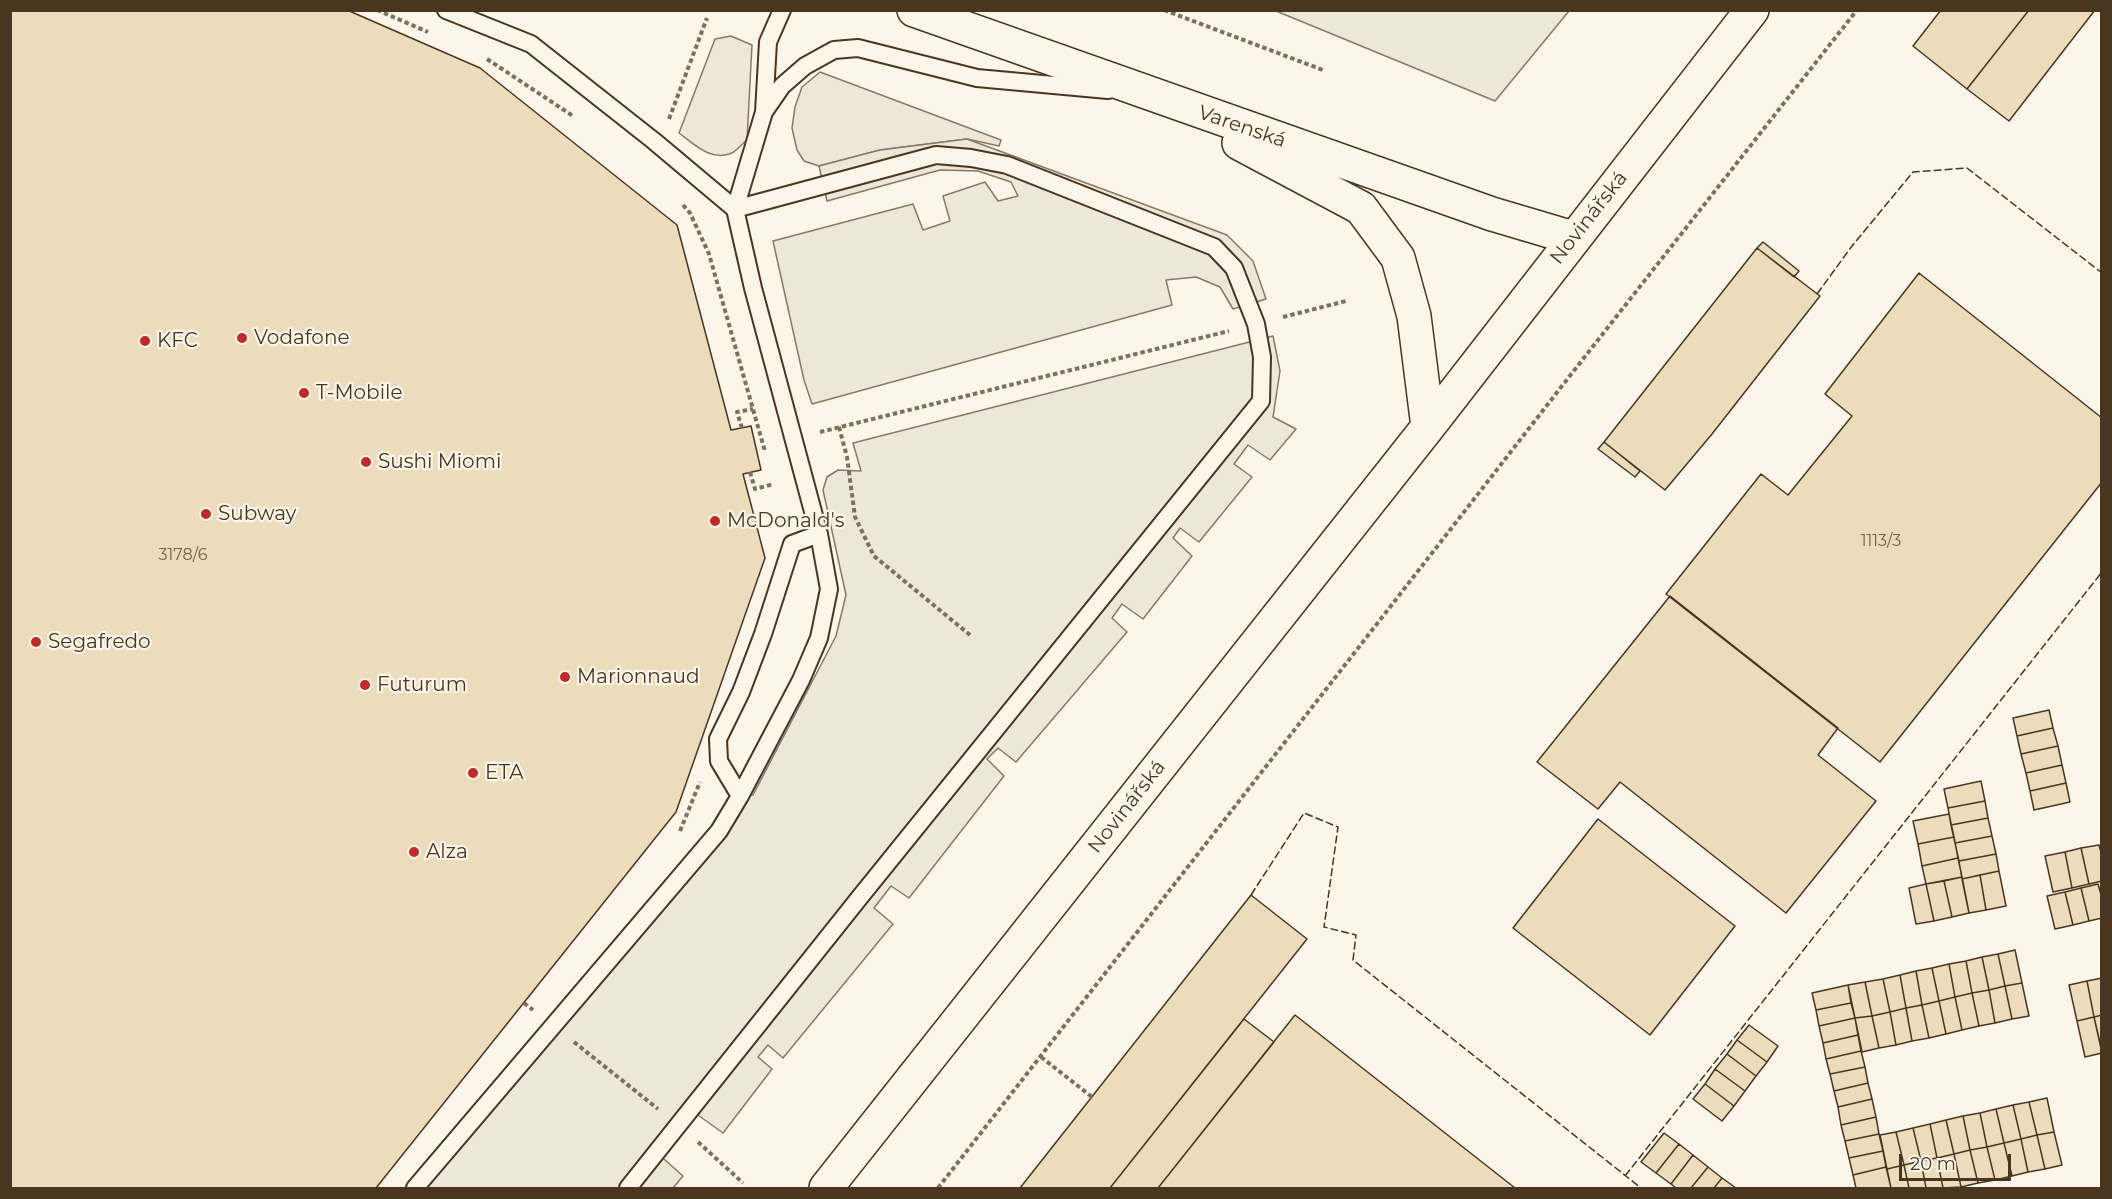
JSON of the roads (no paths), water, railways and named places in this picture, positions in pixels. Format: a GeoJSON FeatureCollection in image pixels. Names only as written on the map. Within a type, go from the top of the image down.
{"type":"FeatureCollection","features":[{"type":"Feature","properties":{"kind":"street","name":"Varenská"},"geometry":{"type":"LineString","coordinates":[[914,10],[1492,214],[1573,238]]}},
{"type":"Feature","properties":{"kind":"street","name":"Novinářská"},"geometry":{"type":"LineString","coordinates":[[826,1188],[1428,427],[1752,10]]}},
{"type":"Feature","properties":{"kind":"street"},"geometry":{"type":"LineString","coordinates":[[1144,93],[1361,208],[1398,258],[1414,316],[1428,427]]}},
{"type":"Feature","properties":{"kind":"lane"},"geometry":{"type":"LineString","coordinates":[[446,10],[531,44],[654,141],[735,209]]}},
{"type":"Feature","properties":{"kind":"lane"},"geometry":{"type":"LineString","coordinates":[[415,1188],[719,831],[801,680],[819,638],[829,589],[819,534],[753,288],[735,209],[764,112],[768,42],[782,10]]}},
{"type":"Feature","properties":{"kind":"lane"},"geometry":{"type":"LineString","coordinates":[[764,112],[782,86],[805,66],[834,50],[858,48],[977,78],[1144,93]]}},
{"type":"Feature","properties":{"kind":"lane"},"geometry":{"type":"LineString","coordinates":[[628,1188],[1261,401],[1262,357],[1256,324],[1234,268],[1215,247],[1007,165],[936,155],[735,209]]}},
{"type":"Feature","properties":{"kind":"lane"},"geometry":{"type":"LineString","coordinates":[[740,796],[719,760],[718,739],[741,692],[764,634],[792,544],[819,534]]}},
{"type":"Feature","properties":{"kind":"place","name":"Vodafone"},"geometry":{"type":"Point","coordinates":[242,338]}},
{"type":"Feature","properties":{"kind":"place","name":"KFC"},"geometry":{"type":"Point","coordinates":[145,341]}},
{"type":"Feature","properties":{"kind":"place","name":"T-Mobile"},"geometry":{"type":"Point","coordinates":[304,393]}},
{"type":"Feature","properties":{"kind":"place","name":"Sushi Miomi"},"geometry":{"type":"Point","coordinates":[366,462]}},
{"type":"Feature","properties":{"kind":"place","name":"Subway"},"geometry":{"type":"Point","coordinates":[206,514]}},
{"type":"Feature","properties":{"kind":"place","name":"McDonald's"},"geometry":{"type":"Point","coordinates":[715,521]}},
{"type":"Feature","properties":{"kind":"place","name":"Segafredo"},"geometry":{"type":"Point","coordinates":[36,642]}},
{"type":"Feature","properties":{"kind":"place","name":"Marionnaud"},"geometry":{"type":"Point","coordinates":[565,677]}},
{"type":"Feature","properties":{"kind":"place","name":"Futurum"},"geometry":{"type":"Point","coordinates":[365,685]}},
{"type":"Feature","properties":{"kind":"place","name":"ETA"},"geometry":{"type":"Point","coordinates":[473,773]}},
{"type":"Feature","properties":{"kind":"place","name":"Alza"},"geometry":{"type":"Point","coordinates":[414,852]}}]}
